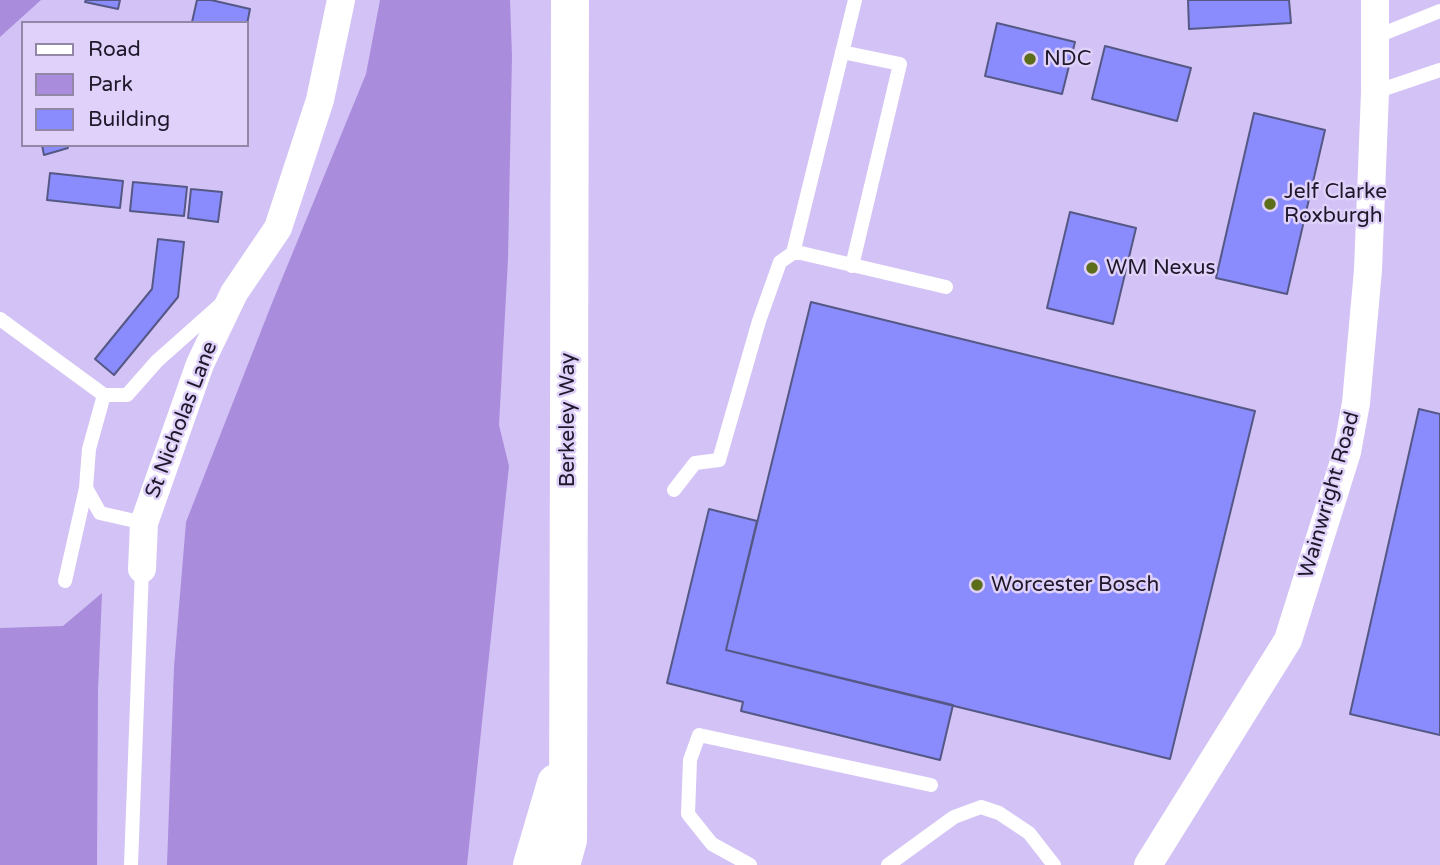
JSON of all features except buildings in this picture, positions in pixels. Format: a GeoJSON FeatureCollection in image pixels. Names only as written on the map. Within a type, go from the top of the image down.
{"type":"FeatureCollection","features":[{"type":"Feature","properties":{"kind":"main road","name":"Berkeley Way"},"geometry":{"type":"LineString","coordinates":[[569,857],[567,750],[570,0]]}},
{"type":"Feature","properties":{"kind":"main road"},"geometry":{"type":"LineString","coordinates":[[532,865],[567,750]]}},
{"type":"Feature","properties":{"kind":"street","name":"St Nicholas Lane"},"geometry":{"type":"LineString","coordinates":[[142,569],[144,523],[200,364],[234,293],[278,228],[320,100],[341,0]]}},
{"type":"Feature","properties":{"kind":"street","name":"Wainwright Road"},"geometry":{"type":"LineString","coordinates":[[1148,865],[1288,640],[1346,452],[1356,403],[1368,270],[1375,92],[1375,0]]}},
{"type":"Feature","properties":{"kind":"lane"},"geometry":{"type":"LineString","coordinates":[[793,253],[855,0]]}},
{"type":"Feature","properties":{"kind":"lane"},"geometry":{"type":"LineString","coordinates":[[1375,37],[1440,11]]}},
{"type":"Feature","properties":{"kind":"lane"},"geometry":{"type":"LineString","coordinates":[[842,52],[900,64],[852,266]]}},
{"type":"Feature","properties":{"kind":"lane"},"geometry":{"type":"LineString","coordinates":[[1375,92],[1440,70]]}},
{"type":"Feature","properties":{"kind":"lane"},"geometry":{"type":"LineString","coordinates":[[674,490],[695,463],[719,460],[759,320],[780,262],[793,253],[801,253],[946,287]]}},
{"type":"Feature","properties":{"kind":"lane"},"geometry":{"type":"LineString","coordinates":[[0,319],[104,395],[127,395],[157,361],[234,293]]}},
{"type":"Feature","properties":{"kind":"lane"},"geometry":{"type":"LineString","coordinates":[[65,582],[86,488],[89,449],[104,395]]}},
{"type":"Feature","properties":{"kind":"lane"},"geometry":{"type":"LineString","coordinates":[[86,488],[100,513],[144,523]]}},
{"type":"Feature","properties":{"kind":"lane","name":"St Nicholas Lane"},"geometry":{"type":"LineString","coordinates":[[131,865],[142,569]]}},
{"type":"Feature","properties":{"kind":"lane"},"geometry":{"type":"LineString","coordinates":[[750,865],[712,844],[688,814],[690,760],[699,735],[931,785]]}},
{"type":"Feature","properties":{"kind":"lane"},"geometry":{"type":"LineString","coordinates":[[888,865],[954,817],[981,807],[999,813],[1029,833],[1054,865]]}},
{"type":"Feature","properties":{"kind":"green space"},"geometry":{"type":"Polygon","coordinates":[[[0,0],[41,0],[0,37],[0,0]]]}},
{"type":"Feature","properties":{"kind":"green space"},"geometry":{"type":"Polygon","coordinates":[[[380,0],[510,0],[512,56],[508,259],[499,425],[509,466],[467,865],[167,865],[174,667],[186,522],[366,74],[380,0]]]}},
{"type":"Feature","properties":{"kind":"green space"},"geometry":{"type":"Polygon","coordinates":[[[102,593],[98,691],[97,865],[0,865],[0,628],[63,626],[102,593]]]}},
{"type":"Feature","properties":{"kind":"place","name":"NDC"},"geometry":{"type":"Point","coordinates":[1030,59]}},
{"type":"Feature","properties":{"kind":"place","name":"Jelf Clarke Roxburgh"},"geometry":{"type":"Point","coordinates":[1270,204]}},
{"type":"Feature","properties":{"kind":"place","name":"WM Nexus"},"geometry":{"type":"Point","coordinates":[1092,268]}},
{"type":"Feature","properties":{"kind":"place","name":"Worcester Bosch"},"geometry":{"type":"Point","coordinates":[977,585]}}]}
